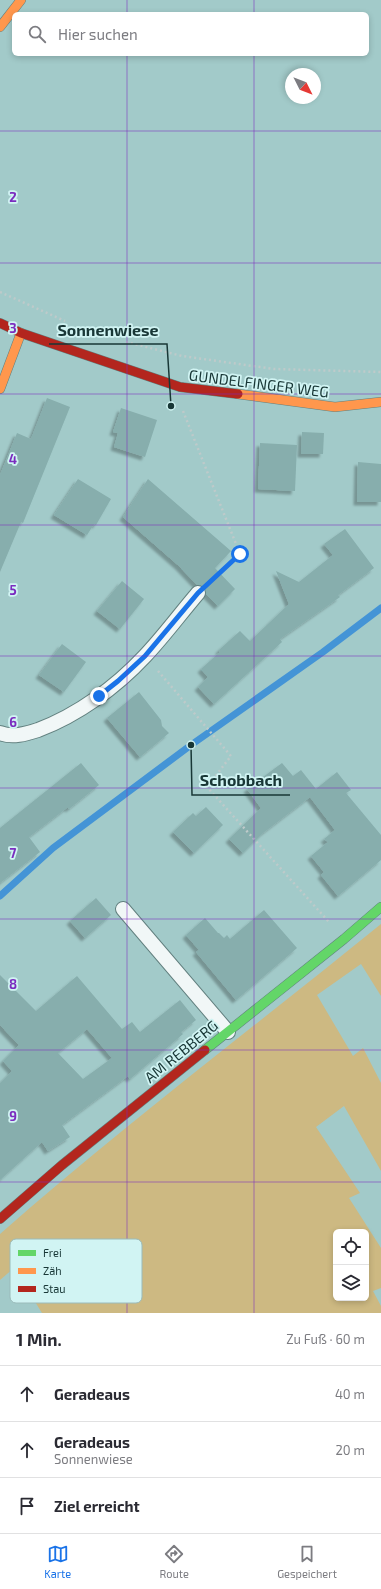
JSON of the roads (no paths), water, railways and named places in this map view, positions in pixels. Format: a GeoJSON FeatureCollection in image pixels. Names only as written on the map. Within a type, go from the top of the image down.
{"type":"FeatureCollection","features":[{"type":"Feature","properties":{"kind":"street"},"geometry":{"type":"LineString","coordinates":[[0,27],[21,0]]}},
{"type":"Feature","properties":{"kind":"street","name":"GUNDELFINGER WEG"},"geometry":{"type":"LineString","coordinates":[[0,323],[21,333],[180,387],[335,407],[381,402]]}},
{"type":"Feature","properties":{"kind":"street"},"geometry":{"type":"LineString","coordinates":[[0,389],[21,333]]}},
{"type":"Feature","properties":{"kind":"street","name":"AM REBBERG"},"geometry":{"type":"LineString","coordinates":[[0,1219],[62,1165],[344,939],[381,907]]}},
{"type":"Feature","properties":{"kind":"lane"},"geometry":{"type":"LineString","coordinates":[[0,733],[5,735],[24,734],[47,727],[69,716],[118,681],[145,656],[198,593]]}},
{"type":"Feature","properties":{"kind":"lane"},"geometry":{"type":"LineString","coordinates":[[123,909],[228,1032]]}},
{"type":"Feature","properties":{"kind":"waterway"},"geometry":{"type":"LineString","coordinates":[[0,896],[53,848],[191,745],[323,652],[381,608]]}},
{"type":"Feature","properties":{"kind":"place","name":"Sonnenwiese"},"geometry":{"type":"Point","coordinates":[171,406]}},
{"type":"Feature","properties":{"kind":"place","name":"Schobbach"},"geometry":{"type":"Point","coordinates":[191,745]}}]}
